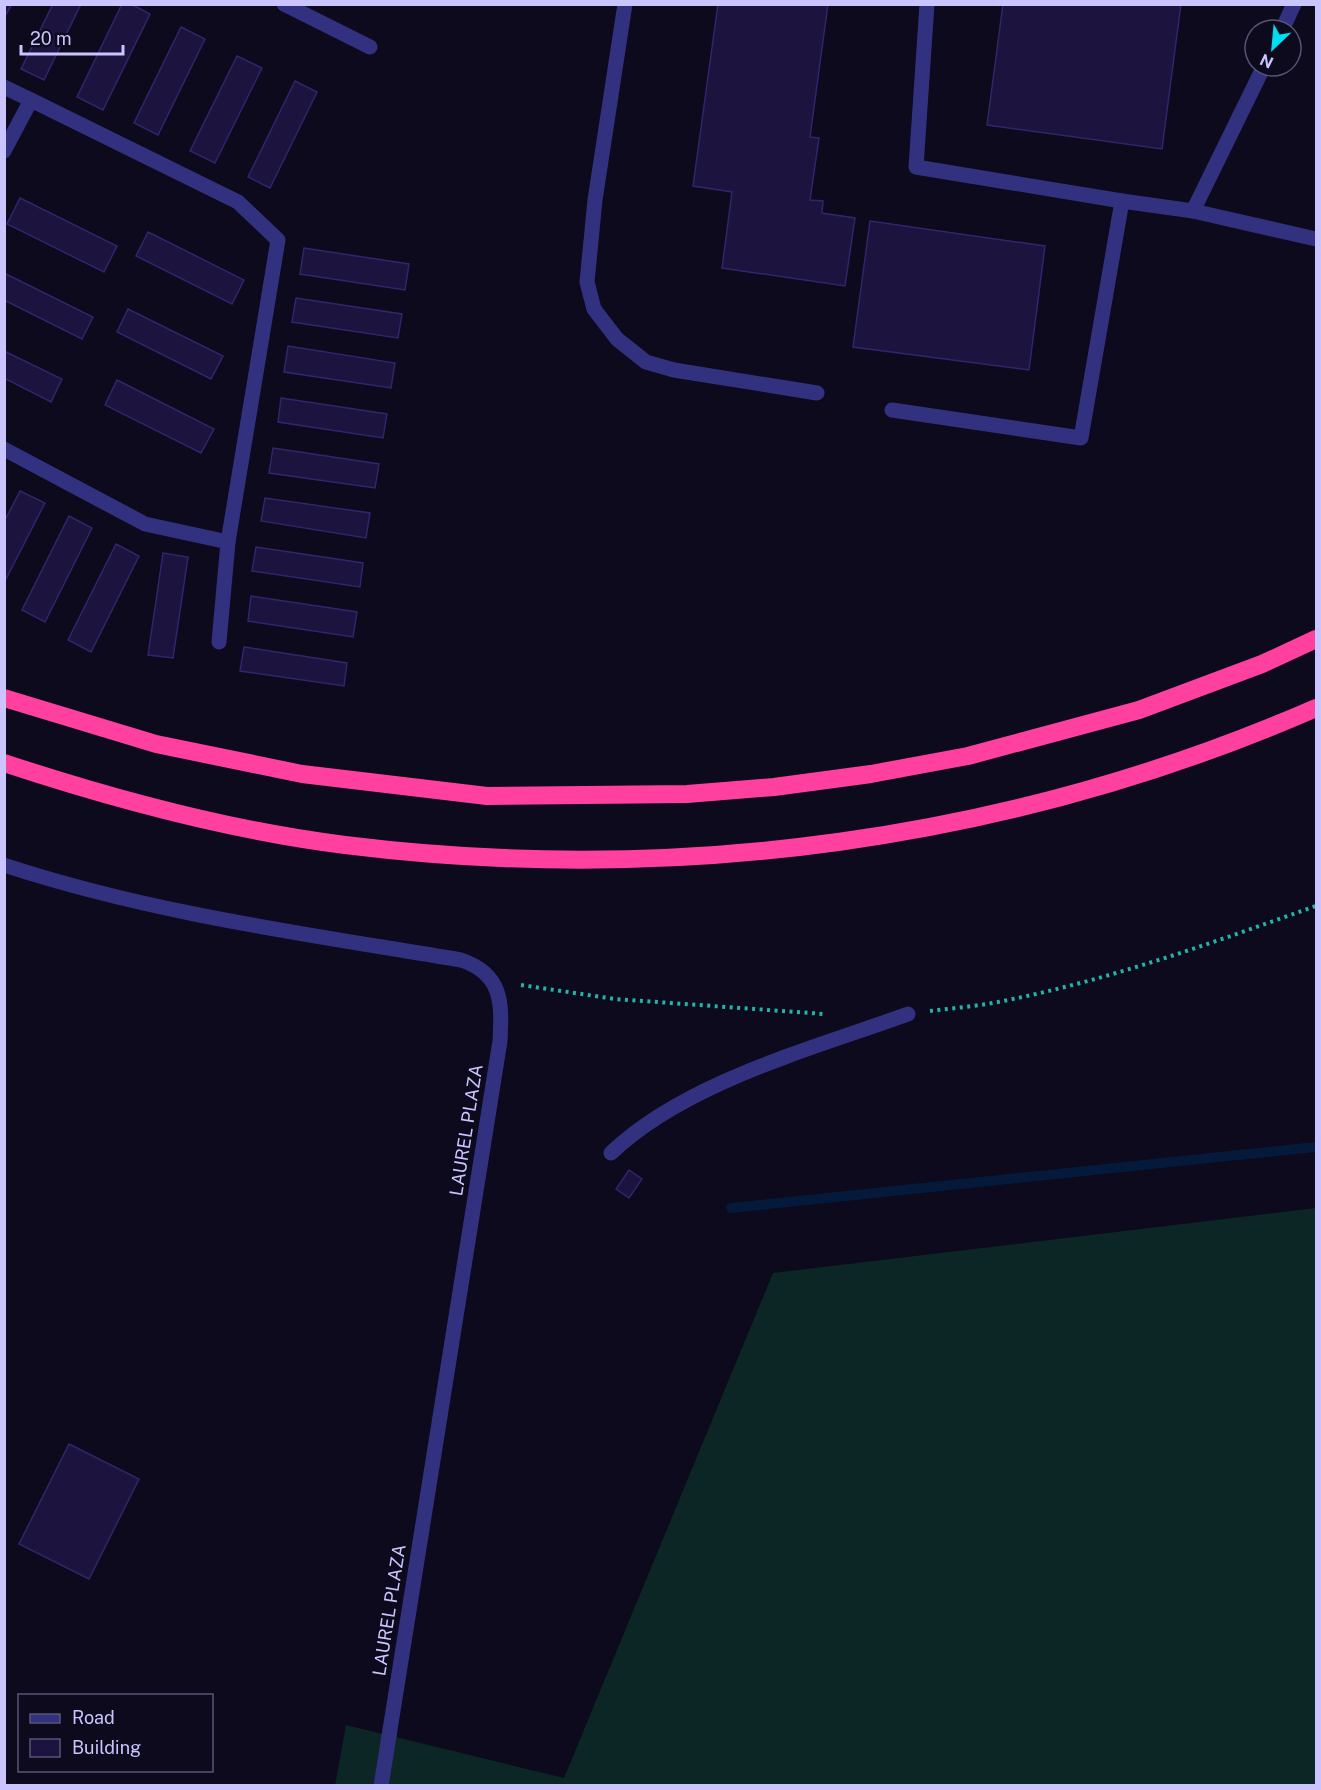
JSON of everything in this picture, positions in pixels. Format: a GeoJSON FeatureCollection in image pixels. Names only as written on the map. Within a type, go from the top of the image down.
{"type":"FeatureCollection","features":[{"type":"Feature","properties":{"kind":"highway"},"geometry":{"type":"LineString","coordinates":[[4,698],[156,744],[302,774],[487,796],[687,794],[774,787],[871,774],[979,753],[1139,710],[1262,664],[1317,639]]}},
{"type":"Feature","properties":{"kind":"highway"},"geometry":{"type":"LineString","coordinates":[[4,763],[68,784],[191,816],[342,845],[436,855],[545,861],[632,861],[837,844],[977,818],[1044,802],[1159,768],[1260,732],[1317,708]]}},
{"type":"Feature","properties":{"kind":"street"},"geometry":{"type":"LineString","coordinates":[[284,4],[370,47]]}},
{"type":"Feature","properties":{"kind":"street"},"geometry":{"type":"LineString","coordinates":[[625,4],[595,200],[587,282],[594,309],[617,339],[646,362],[674,370],[817,393]]}},
{"type":"Feature","properties":{"kind":"street"},"geometry":{"type":"LineString","coordinates":[[927,4],[916,167],[1193,211],[1317,239]]}},
{"type":"Feature","properties":{"kind":"street"},"geometry":{"type":"LineString","coordinates":[[1288,18],[1294,4]]}},
{"type":"Feature","properties":{"kind":"street"},"geometry":{"type":"LineString","coordinates":[[1193,211],[1258,78]]}},
{"type":"Feature","properties":{"kind":"street"},"geometry":{"type":"LineString","coordinates":[[4,87],[238,202],[278,240],[228,542],[219,642]]}},
{"type":"Feature","properties":{"kind":"street"},"geometry":{"type":"LineString","coordinates":[[4,152],[31,100]]}},
{"type":"Feature","properties":{"kind":"street"},"geometry":{"type":"LineString","coordinates":[[892,410],[1082,438],[1122,201]]}},
{"type":"Feature","properties":{"kind":"street"},"geometry":{"type":"LineString","coordinates":[[4,448],[145,524],[228,542]]}},
{"type":"Feature","properties":{"kind":"street","name":"LAUREL PLAZA"},"geometry":{"type":"LineString","coordinates":[[4,865],[186,914],[461,960],[484,971],[500,996],[500,1041],[381,1785]]}},
{"type":"Feature","properties":{"kind":"street"},"geometry":{"type":"LineString","coordinates":[[611,1153],[633,1132],[660,1114],[732,1078],[908,1014]]}},
{"type":"Feature","properties":{"kind":"path"},"geometry":{"type":"LineString","coordinates":[[908,1014],[1003,1001],[1073,984],[1180,954],[1317,906]]}},
{"type":"Feature","properties":{"kind":"path"},"geometry":{"type":"LineString","coordinates":[[544,988],[627,1000],[800,1015],[836,1014]]}},
{"type":"Feature","properties":{"kind":"green space"},"geometry":{"type":"Polygon","coordinates":[[[1316,1208],[1316,1785],[335,1786],[346,1725],[564,1778],[773,1273],[1316,1208]]]}},
{"type":"Feature","properties":{"kind":"building"},"geometry":{"type":"Polygon","coordinates":[[[4,4],[12,4],[4,18],[4,4]]]}},
{"type":"Feature","properties":{"kind":"building"},"geometry":{"type":"Polygon","coordinates":[[[53,4],[81,4],[44,80],[21,69],[53,4]]]}},
{"type":"Feature","properties":{"kind":"building"},"geometry":{"type":"Polygon","coordinates":[[[122,4],[131,4],[150,14],[103,110],[77,97],[122,4]]]}},
{"type":"Feature","properties":{"kind":"building"},"geometry":{"type":"Polygon","coordinates":[[[718,4],[828,4],[810,137],[819,138],[810,200],[823,201],[822,213],[855,218],[845,286],[722,268],[732,192],[693,186],[718,4]]]}},
{"type":"Feature","properties":{"kind":"building"},"geometry":{"type":"Polygon","coordinates":[[[1003,4],[1181,4],[1162,149],[987,125],[1003,4]]]}},
{"type":"Feature","properties":{"kind":"building"},"geometry":{"type":"Polygon","coordinates":[[[181,27],[205,39],[158,135],[134,123],[181,27]]]}},
{"type":"Feature","properties":{"kind":"building"},"geometry":{"type":"Polygon","coordinates":[[[237,56],[262,68],[215,163],[190,151],[237,56]]]}},
{"type":"Feature","properties":{"kind":"building"},"geometry":{"type":"Polygon","coordinates":[[[295,81],[317,92],[270,188],[248,177],[295,81]]]}},
{"type":"Feature","properties":{"kind":"building"},"geometry":{"type":"Polygon","coordinates":[[[20,198],[117,246],[104,272],[7,224],[20,198]]]}},
{"type":"Feature","properties":{"kind":"building"},"geometry":{"type":"Polygon","coordinates":[[[870,221],[1045,246],[1029,370],[853,347],[870,221]]]}},
{"type":"Feature","properties":{"kind":"building"},"geometry":{"type":"Polygon","coordinates":[[[148,232],[244,280],[232,304],[136,256],[148,232]]]}},
{"type":"Feature","properties":{"kind":"building"},"geometry":{"type":"Polygon","coordinates":[[[304,248],[409,264],[405,290],[300,274],[304,248]]]}},
{"type":"Feature","properties":{"kind":"building"},"geometry":{"type":"Polygon","coordinates":[[[4,273],[93,317],[82,339],[4,300],[4,273]]]}},
{"type":"Feature","properties":{"kind":"building"},"geometry":{"type":"Polygon","coordinates":[[[296,298],[402,314],[398,338],[292,322],[296,298]]]}},
{"type":"Feature","properties":{"kind":"building"},"geometry":{"type":"Polygon","coordinates":[[[128,309],[223,356],[211,379],[117,332],[128,309]]]}},
{"type":"Feature","properties":{"kind":"building"},"geometry":{"type":"Polygon","coordinates":[[[288,346],[395,363],[391,388],[284,372],[288,346]]]}},
{"type":"Feature","properties":{"kind":"building"},"geometry":{"type":"Polygon","coordinates":[[[4,351],[62,379],[51,402],[4,378],[4,351]]]}},
{"type":"Feature","properties":{"kind":"building"},"geometry":{"type":"Polygon","coordinates":[[[117,380],[214,429],[201,453],[105,405],[117,380]]]}},
{"type":"Feature","properties":{"kind":"building"},"geometry":{"type":"Polygon","coordinates":[[[281,398],[387,414],[383,438],[278,422],[281,398]]]}},
{"type":"Feature","properties":{"kind":"building"},"geometry":{"type":"Polygon","coordinates":[[[273,448],[379,464],[375,488],[269,473],[273,448]]]}},
{"type":"Feature","properties":{"kind":"building"},"geometry":{"type":"Polygon","coordinates":[[[20,491],[45,503],[4,583],[4,522],[20,491]]]}},
{"type":"Feature","properties":{"kind":"building"},"geometry":{"type":"Polygon","coordinates":[[[265,498],[370,513],[366,538],[261,521],[265,498]]]}},
{"type":"Feature","properties":{"kind":"building"},"geometry":{"type":"Polygon","coordinates":[[[69,516],[92,528],[45,622],[22,610],[69,516]]]}},
{"type":"Feature","properties":{"kind":"building"},"geometry":{"type":"Polygon","coordinates":[[[116,544],[139,556],[91,652],[68,640],[116,544]]]}},
{"type":"Feature","properties":{"kind":"building"},"geometry":{"type":"Polygon","coordinates":[[[256,547],[363,563],[360,587],[252,571],[256,547]]]}},
{"type":"Feature","properties":{"kind":"building"},"geometry":{"type":"Polygon","coordinates":[[[163,553],[188,557],[173,658],[148,655],[163,553]]]}},
{"type":"Feature","properties":{"kind":"building"},"geometry":{"type":"Polygon","coordinates":[[[251,596],[357,612],[353,637],[248,621],[251,596]]]}},
{"type":"Feature","properties":{"kind":"building"},"geometry":{"type":"Polygon","coordinates":[[[244,647],[347,663],[344,686],[240,671],[244,647]]]}},
{"type":"Feature","properties":{"kind":"building"},"geometry":{"type":"Polygon","coordinates":[[[629,1170],[642,1179],[629,1198],[616,1189],[629,1170]]]}},
{"type":"Feature","properties":{"kind":"building"},"geometry":{"type":"Polygon","coordinates":[[[69,1444],[139,1479],[89,1579],[19,1544],[69,1444]]]}},
{"type":"Feature","properties":{"kind":"waterway"},"geometry":{"type":"LineString","coordinates":[[731,1208],[1316,1147]]}}]}
